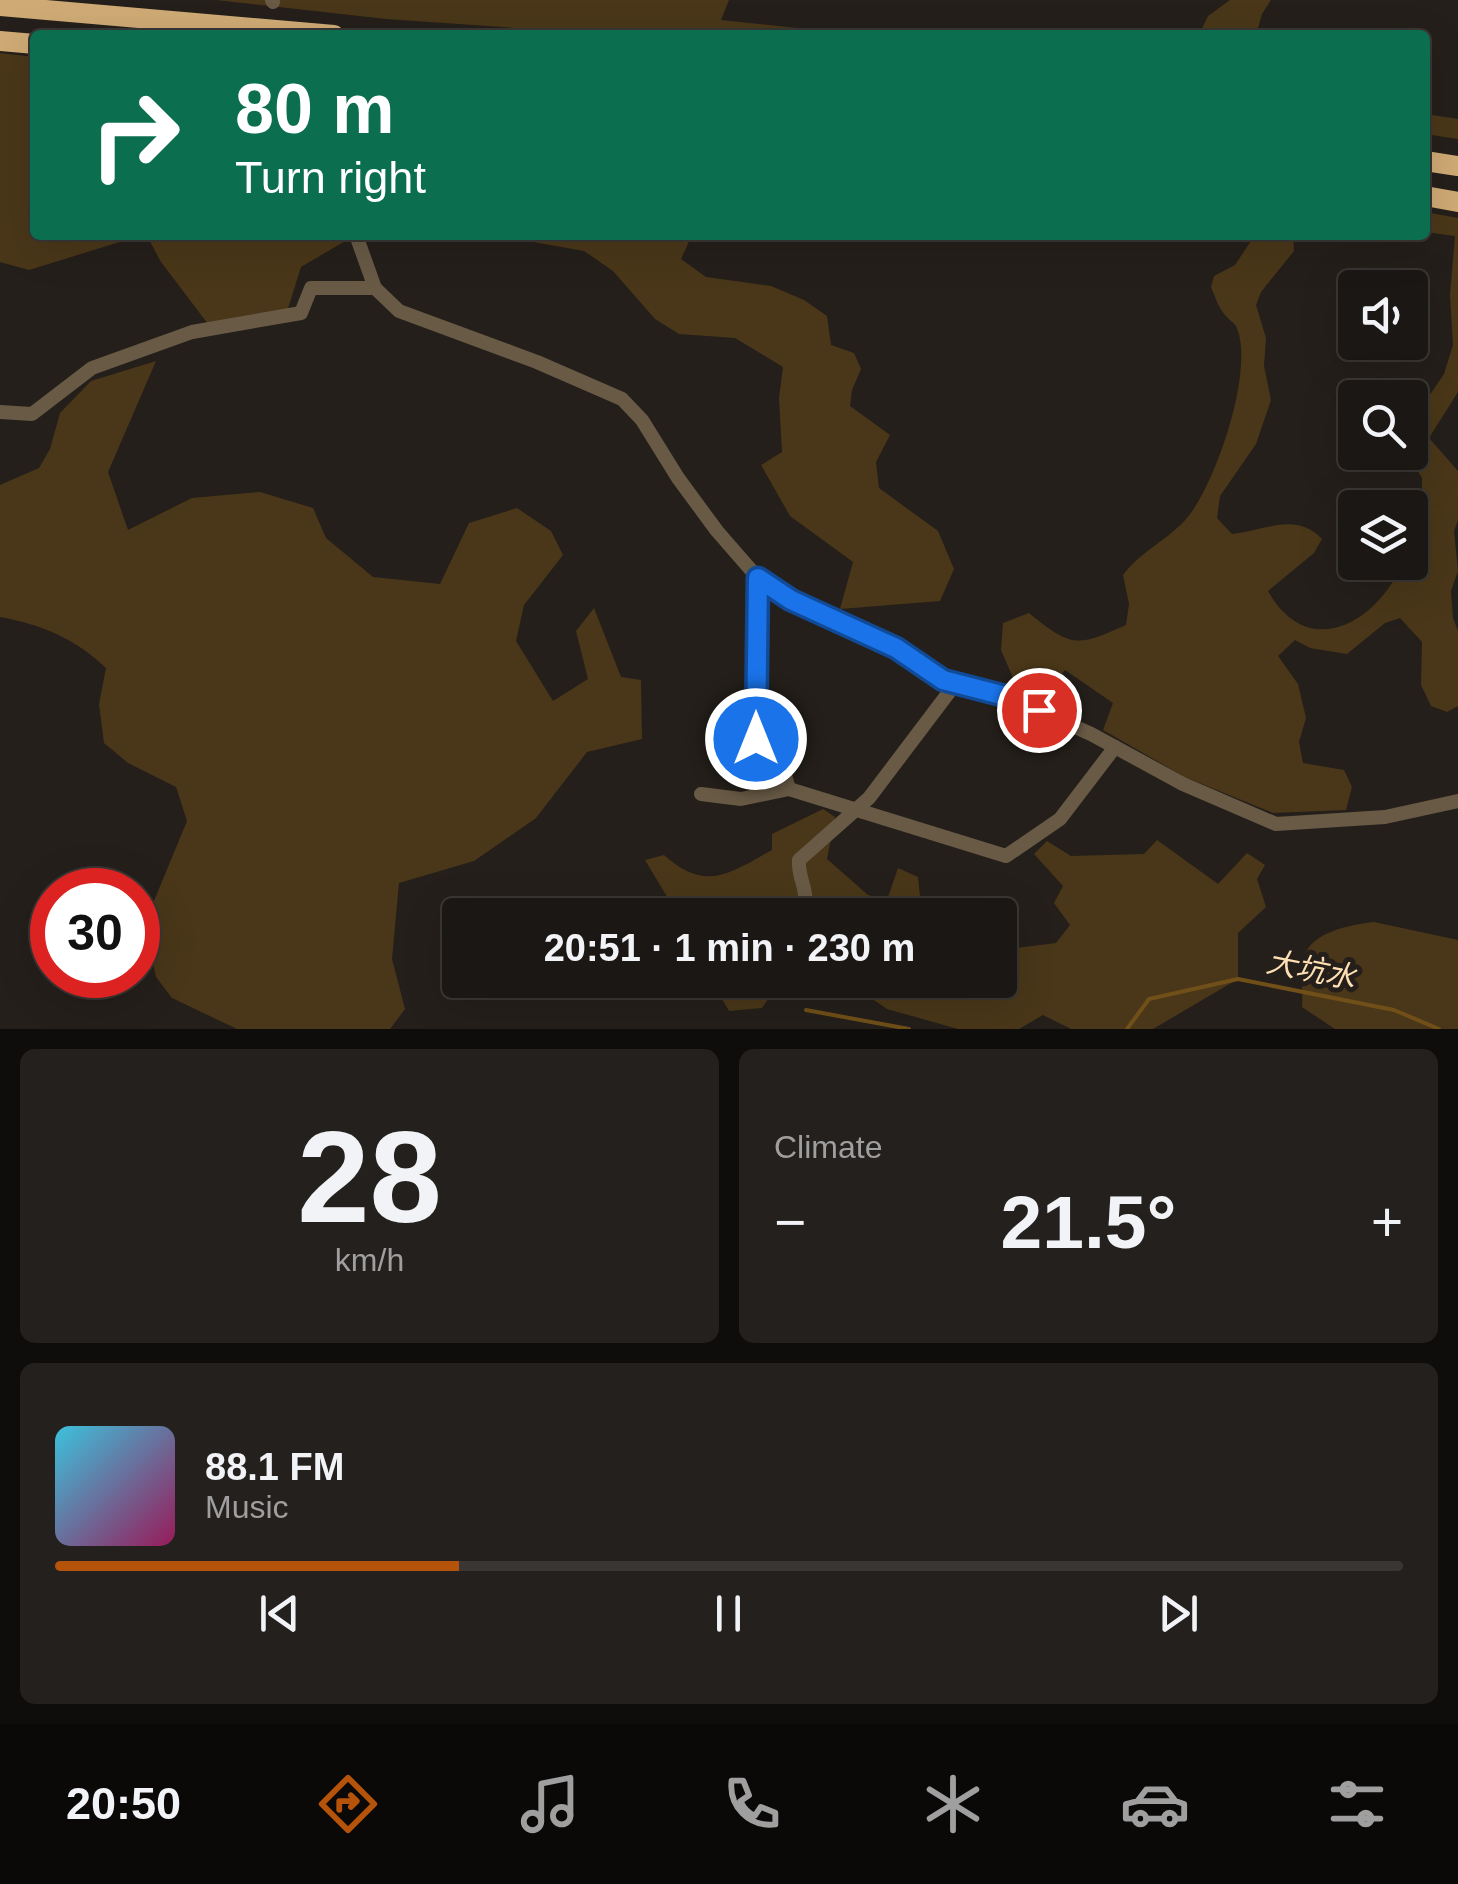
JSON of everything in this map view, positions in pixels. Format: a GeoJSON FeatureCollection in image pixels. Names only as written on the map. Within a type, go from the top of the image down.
{"type":"FeatureCollection","features":[{"type":"Feature","properties":{"kind":"highway"},"geometry":{"type":"LineString","coordinates":[[0,6],[276,30]]}},
{"type":"Feature","properties":{"kind":"highway"},"geometry":{"type":"LineString","coordinates":[[0,40],[30,43]]}},
{"type":"Feature","properties":{"kind":"highway"},"geometry":{"type":"LineString","coordinates":[[1430,161],[1458,166]]}},
{"type":"Feature","properties":{"kind":"highway"},"geometry":{"type":"LineString","coordinates":[[1430,197],[1458,202]]}},
{"type":"Feature","properties":{"kind":"street"},"geometry":{"type":"LineString","coordinates":[[358,240],[375,288],[400,311],[538,362],[622,400],[642,420],[717,532],[758,578],[791,600],[896,648],[943,680],[1013,698],[1184,784],[1276,824],[1385,817],[1458,801]]}},
{"type":"Feature","properties":{"kind":"street"},"geometry":{"type":"LineString","coordinates":[[0,412],[32,414],[92,368],[192,332],[301,313],[310,288],[375,288]]}},
{"type":"Feature","properties":{"kind":"street"},"geometry":{"type":"LineString","coordinates":[[756,739],[758,578]]}},
{"type":"Feature","properties":{"kind":"street"},"geometry":{"type":"LineString","coordinates":[[805,898],[799,860],[858,808],[956,683]]}},
{"type":"Feature","properties":{"kind":"street"},"geometry":{"type":"LineString","coordinates":[[701,794],[741,799],[790,789],[1006,856],[1060,819],[1115,747]]}},
{"type":"Feature","properties":{"kind":"street"},"geometry":{"type":"LineString","coordinates":[[780,755],[790,789]]}},
{"type":"Feature","properties":{"kind":"shaded area"},"geometry":{"type":"Polygon","coordinates":[[[216,0],[729,0],[721,20],[815,30],[545,30],[386,19],[216,0]]]}},
{"type":"Feature","properties":{"kind":"shaded area"},"geometry":{"type":"Polygon","coordinates":[[[1230,0],[1271,0],[1257,30],[1201,30],[1208,16],[1230,0]]]}},
{"type":"Feature","properties":{"kind":"shaded area"},"geometry":{"type":"Polygon","coordinates":[[[0,53],[30,56],[30,240],[131,240],[29,270],[0,262],[0,53]]]}},
{"type":"Feature","properties":{"kind":"shaded area"},"geometry":{"type":"Polygon","coordinates":[[[1430,115],[1458,119],[1458,139],[1430,135],[1430,115]]]}},
{"type":"Feature","properties":{"kind":"shaded area"},"geometry":{"type":"Polygon","coordinates":[[[1430,213],[1458,218],[1458,392],[1429,438],[1458,471],[1458,520],[1454,531],[1458,571],[1451,591],[1458,631],[1458,706],[1447,712],[1431,706],[1421,685],[1422,642],[1400,618],[1385,623],[1347,654],[1310,648],[1295,640],[1278,656],[1298,684],[1306,718],[1299,742],[1303,763],[1344,770],[1352,787],[1346,810],[1273,813],[1185,777],[1103,730],[1113,703],[1065,670],[1046,695],[1014,680],[1001,650],[1003,623],[1029,613],[1055,633],[1075,640],[1096,637],[1126,625],[1129,604],[1123,575],[1180,526],[1198,502],[1230,425],[1241,369],[1236,326],[1223,312],[1211,287],[1214,276],[1235,265],[1252,240],[1293,240],[1294,251],[1261,292],[1256,305],[1266,338],[1264,366],[1271,400],[1256,444],[1220,496],[1217,518],[1232,534],[1291,524],[1322,539],[1314,553],[1268,591],[1285,613],[1303,625],[1322,629],[1341,626],[1360,617],[1393,580],[1428,580],[1428,490],[1422,490],[1417,470],[1428,470],[1428,398],[1444,374],[1453,345],[1450,295],[1455,236],[1430,233],[1430,213]]]}},
{"type":"Feature","properties":{"kind":"shaded area"},"geometry":{"type":"Polygon","coordinates":[[[149,240],[347,240],[301,267],[286,315],[211,328],[149,240]]]}},
{"type":"Feature","properties":{"kind":"shaded area"},"geometry":{"type":"Polygon","coordinates":[[[522,240],[690,240],[681,259],[706,277],[771,286],[804,300],[827,316],[831,345],[854,353],[861,369],[850,406],[890,435],[876,462],[879,488],[938,531],[954,569],[940,601],[840,609],[853,562],[790,516],[761,465],[782,452],[779,398],[783,367],[735,338],[679,334],[655,319],[613,271],[584,251],[522,240]]]}},
{"type":"Feature","properties":{"kind":"shaded area"},"geometry":{"type":"Polygon","coordinates":[[[156,361],[108,472],[128,530],[192,498],[260,492],[313,508],[326,538],[373,577],[440,584],[469,523],[517,508],[551,531],[563,555],[524,605],[516,641],[553,701],[588,679],[576,631],[594,608],[621,677],[641,680],[642,739],[587,752],[536,818],[474,861],[399,883],[392,959],[405,1009],[390,1029],[237,1029],[172,998],[160,982],[160,886],[187,821],[176,787],[128,763],[104,743],[99,704],[106,668],[57,634],[0,617],[0,485],[39,468],[50,449],[60,413],[91,381],[156,361]]]}},
{"type":"Feature","properties":{"kind":"shaded area"},"geometry":{"type":"Polygon","coordinates":[[[823,809],[835,817],[827,859],[868,895],[879,898],[668,898],[645,860],[664,855],[693,873],[718,875],[772,850],[772,834],[823,809]]]}},
{"type":"Feature","properties":{"kind":"shaded area"},"geometry":{"type":"Polygon","coordinates":[[[1157,840],[1218,884],[1247,853],[1265,865],[1257,879],[1266,907],[1238,933],[1238,979],[1153,1029],[1071,1029],[1043,1015],[1019,1029],[958,1029],[887,1009],[871,998],[1017,998],[1017,948],[1056,943],[1070,925],[1054,903],[1063,886],[1034,854],[1047,841],[1071,856],[1144,854],[1157,840]]]}},
{"type":"Feature","properties":{"kind":"shaded area"},"geometry":{"type":"Polygon","coordinates":[[[898,868],[918,877],[920,898],[888,898],[898,868]]]}},
{"type":"Feature","properties":{"kind":"shaded area"},"geometry":{"type":"Polygon","coordinates":[[[1374,922],[1458,940],[1458,1029],[1335,1029],[1302,1007],[1303,963],[1308,948],[1333,931],[1374,922]]]}},
{"type":"Feature","properties":{"kind":"shaded area"},"geometry":{"type":"Polygon","coordinates":[[[721,998],[769,998],[762,1008],[729,1011],[721,998]]]}},
{"type":"Feature","properties":{"kind":"waterway","name":"大坑水"},"geometry":{"type":"LineString","coordinates":[[1127,1029],[1149,999],[1238,979],[1394,1010],[1439,1029]]}},
{"type":"Feature","properties":{"kind":"waterway","name":"大坑水"},"geometry":{"type":"LineString","coordinates":[[806,1010],[909,1029]]}},
{"type":"Feature","properties":{"kind":"route"},"geometry":{"type":"LineString","coordinates":[[756,739],[758,578],[791,600],[896,648],[943,680],[1013,698],[1039,710]]}}]}
